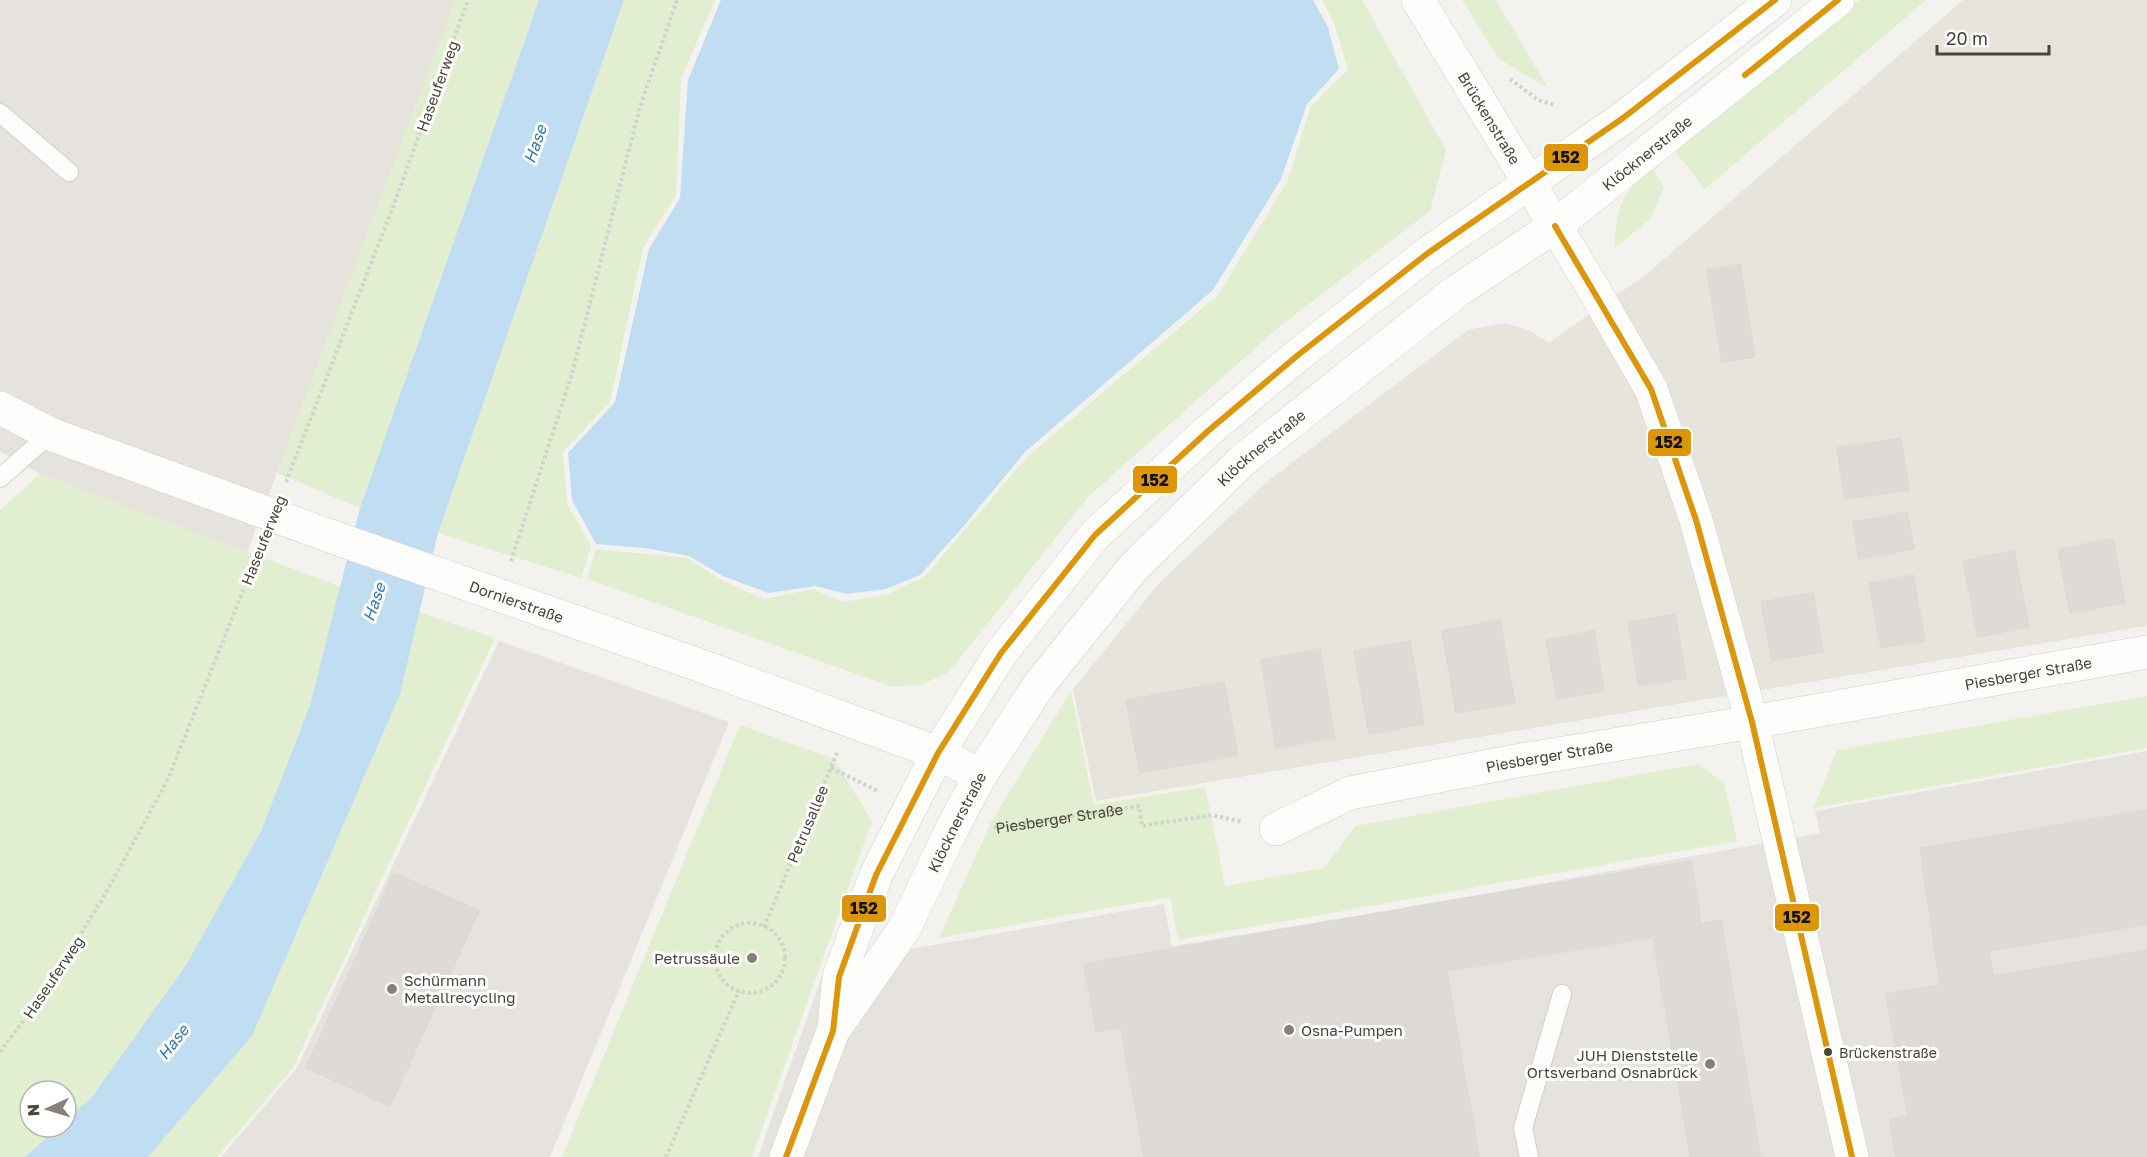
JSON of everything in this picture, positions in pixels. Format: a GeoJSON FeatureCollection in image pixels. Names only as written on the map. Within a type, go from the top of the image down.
{"type":"FeatureCollection","features":[{"type":"Feature","properties":{"kind":"street","name":"Brückenstraße"},"geometry":{"type":"LineString","coordinates":[[1418,0],[1590,283],[1651,389],[1696,520],[1752,722],[1852,1157]]}},
{"type":"Feature","properties":{"kind":"street","name":"Klöcknerstraße"},"geometry":{"type":"LineString","coordinates":[[833,1031],[839,977],[876,875],[938,753],[1000,653],[1095,535],[1208,431],[1298,355],[1428,253],[1623,118],[1775,0]]}},
{"type":"Feature","properties":{"kind":"street","name":"Klöcknerstraße"},"geometry":{"type":"LineString","coordinates":[[786,1157],[833,1031],[903,929],[980,776],[1039,685],[1133,568],[1244,460],[1457,291],[1555,226],[1838,0]]}},
{"type":"Feature","properties":{"kind":"street","name":"Dornierstraße"},"geometry":{"type":"LineString","coordinates":[[0,408],[50,434],[463,584],[696,664],[938,753],[980,776]]}},
{"type":"Feature","properties":{"kind":"street","name":"Piesberger Straße"},"geometry":{"type":"LineString","coordinates":[[1276,829],[1350,793],[1516,761],[2147,652]]}},
{"type":"Feature","properties":{"kind":"lane"},"geometry":{"type":"LineString","coordinates":[[0,113],[69,172]]}},
{"type":"Feature","properties":{"kind":"lane"},"geometry":{"type":"LineString","coordinates":[[0,478],[50,434]]}},
{"type":"Feature","properties":{"kind":"lane"},"geometry":{"type":"LineString","coordinates":[[1529,1157],[1523,1128],[1562,994]]}},
{"type":"Feature","properties":{"kind":"path","name":"Haseuferweg"},"geometry":{"type":"LineString","coordinates":[[0,1052],[50,985],[107,891],[168,778],[393,207],[468,0]]}},
{"type":"Feature","properties":{"kind":"path"},"geometry":{"type":"LineString","coordinates":[[500,597],[571,377],[640,107],[677,0]]}},
{"type":"Feature","properties":{"kind":"path","name":"Petrusallee"},"geometry":{"type":"LineString","coordinates":[[764,927],[850,722]]}},
{"type":"Feature","properties":{"kind":"path","name":"Piesberger Straße"},"geometry":{"type":"LineString","coordinates":[[987,829],[1139,806],[1142,826],[1212,815],[1276,829]]}},
{"type":"Feature","properties":{"kind":"path"},"geometry":{"type":"LineString","coordinates":[[749,923],[764,927],[776,934],[783,948],[783,965],[780,974],[767,988],[748,993],[739,991],[724,982],[715,963],[715,951],[730,929],[749,923]]}},
{"type":"Feature","properties":{"kind":"path"},"geometry":{"type":"LineString","coordinates":[[666,1157],[739,991]]}},
{"type":"Feature","properties":{"kind":"shaded area"},"geometry":{"type":"Polygon","coordinates":[[[0,0],[452,0],[455,2],[247,552],[40,474],[0,451],[0,0]]]}},
{"type":"Feature","properties":{"kind":"shaded area"},"geometry":{"type":"Polygon","coordinates":[[[1963,0],[2147,0],[2147,626],[1096,801],[1073,689],[1160,582],[1268,481],[1468,330],[1505,323],[1529,330],[1549,343],[1649,272],[1963,0]]]}},
{"type":"Feature","properties":{"kind":"shaded area"},"geometry":{"type":"Polygon","coordinates":[[[499,641],[729,722],[550,1157],[221,1157],[297,1068],[499,641]]]}},
{"type":"Feature","properties":{"kind":"shaded area"},"geometry":{"type":"Polygon","coordinates":[[[2147,751],[2147,1157],[758,1157],[826,964],[1164,904],[1172,946],[1435,903],[1820,833],[1815,811],[2147,751]]]}},
{"type":"Feature","properties":{"kind":"green space"},"geometry":{"type":"Polygon","coordinates":[[[452,0],[539,0],[360,508],[277,473],[454,2],[452,0]]]}},
{"type":"Feature","properties":{"kind":"green space"},"geometry":{"type":"Polygon","coordinates":[[[624,0],[715,0],[681,79],[676,195],[643,248],[610,402],[563,452],[567,504],[591,546],[581,578],[438,533],[624,0]]]}},
{"type":"Feature","properties":{"kind":"green space"},"geometry":{"type":"Polygon","coordinates":[[[1322,0],[1362,0],[1446,150],[1430,211],[1279,327],[1088,497],[949,672],[923,684],[893,687],[587,579],[596,549],[687,558],[723,581],[764,599],[813,589],[842,602],[886,595],[925,576],[1028,456],[1218,295],[1287,182],[1311,106],[1348,69],[1334,23],[1322,0]]]}},
{"type":"Feature","properties":{"kind":"green space"},"geometry":{"type":"Polygon","coordinates":[[[1462,0],[1496,0],[1548,88],[1499,59],[1462,0]]]}},
{"type":"Feature","properties":{"kind":"green space"},"geometry":{"type":"Polygon","coordinates":[[[1859,0],[1926,0],[1705,189],[1674,150],[1859,0]]]}},
{"type":"Feature","properties":{"kind":"green space"},"geometry":{"type":"Polygon","coordinates":[[[1652,167],[1664,187],[1650,219],[1615,248],[1615,234],[1622,202],[1634,185],[1652,167]]]}},
{"type":"Feature","properties":{"kind":"green space"},"geometry":{"type":"Polygon","coordinates":[[[40,474],[341,587],[310,705],[262,829],[186,965],[92,1097],[78,1109],[78,1079],[18,1079],[18,1139],[45,1139],[25,1157],[0,1157],[0,510],[40,474]]]}},
{"type":"Feature","properties":{"kind":"green space"},"geometry":{"type":"Polygon","coordinates":[[[419,612],[495,638],[293,1068],[217,1157],[148,1157],[252,1036],[400,694],[419,612]]]}},
{"type":"Feature","properties":{"kind":"green space"},"geometry":{"type":"Polygon","coordinates":[[[1071,691],[1094,805],[1205,787],[1225,886],[1324,868],[1355,826],[1698,764],[1724,783],[1737,841],[1178,940],[1170,897],[939,938],[991,822],[1071,691]]]}},
{"type":"Feature","properties":{"kind":"green space"},"geometry":{"type":"Polygon","coordinates":[[[2147,696],[2147,748],[1814,808],[1837,750],[2147,696]]]}},
{"type":"Feature","properties":{"kind":"green space"},"geometry":{"type":"Polygon","coordinates":[[[740,725],[834,759],[872,821],[752,1157],[562,1157],[740,725]]]}},
{"type":"Feature","properties":{"kind":"water","name":"Hase"},"geometry":{"type":"Polygon","coordinates":[[[539,0],[624,0],[438,533],[400,694],[252,1036],[148,1157],[25,1157],[45,1139],[78,1139],[78,1109],[92,1097],[186,965],[262,829],[310,705],[360,508],[539,0]]]}},
{"type":"Feature","properties":{"kind":"water"},"geometry":{"type":"Polygon","coordinates":[[[721,0],[1313,0],[1328,27],[1339,69],[1307,104],[1281,179],[1213,290],[1025,452],[920,575],[886,589],[846,594],[816,586],[768,593],[723,576],[689,556],[645,548],[596,544],[572,500],[568,453],[615,402],[649,249],[680,198],[688,80],[721,0]]]}},
{"type":"Feature","properties":{"kind":"building"},"geometry":{"type":"Polygon","coordinates":[[[1740,264],[1755,357],[1722,362],[1707,270],[1740,264]]]}},
{"type":"Feature","properties":{"kind":"building"},"geometry":{"type":"Polygon","coordinates":[[[1901,438],[1909,490],[1845,499],[1837,448],[1901,438]]]}},
{"type":"Feature","properties":{"kind":"building"},"geometry":{"type":"Polygon","coordinates":[[[1907,512],[1914,549],[1859,559],[1853,522],[1907,512]]]}},
{"type":"Feature","properties":{"kind":"building"},"geometry":{"type":"Polygon","coordinates":[[[2113,539],[2125,603],[2070,613],[2058,549],[2113,539]]]}},
{"type":"Feature","properties":{"kind":"building"},"geometry":{"type":"Polygon","coordinates":[[[2014,551],[2029,627],[1978,637],[1963,561],[2014,551]]]}},
{"type":"Feature","properties":{"kind":"building"},"geometry":{"type":"Polygon","coordinates":[[[1913,575],[1925,641],[1881,648],[1869,583],[1913,575]]]}},
{"type":"Feature","properties":{"kind":"building"},"geometry":{"type":"Polygon","coordinates":[[[1813,593],[1823,652],[1772,661],[1761,602],[1813,593]]]}},
{"type":"Feature","properties":{"kind":"building"},"geometry":{"type":"Polygon","coordinates":[[[1675,614],[1686,678],[1639,686],[1628,622],[1675,614]]]}},
{"type":"Feature","properties":{"kind":"building"},"geometry":{"type":"Polygon","coordinates":[[[1500,620],[1515,703],[1456,713],[1442,631],[1500,620]]]}},
{"type":"Feature","properties":{"kind":"building"},"geometry":{"type":"Polygon","coordinates":[[[1594,631],[1604,691],[1557,699],[1546,640],[1594,631]]]}},
{"type":"Feature","properties":{"kind":"building"},"geometry":{"type":"Polygon","coordinates":[[[1410,641],[1424,724],[1369,734],[1354,651],[1410,641]]]}},
{"type":"Feature","properties":{"kind":"building"},"geometry":{"type":"Polygon","coordinates":[[[1320,649],[1335,738],[1276,748],[1261,660],[1320,649]]]}},
{"type":"Feature","properties":{"kind":"building"},"geometry":{"type":"Polygon","coordinates":[[[1224,682],[1238,755],[1140,773],[1126,700],[1224,682]]]}},
{"type":"Feature","properties":{"kind":"building"},"geometry":{"type":"Polygon","coordinates":[[[2147,810],[2147,924],[1989,951],[1993,976],[2147,950],[2147,1157],[1896,1157],[1889,1120],[1908,1115],[1886,994],[1940,985],[1920,848],[2147,810]]]}},
{"type":"Feature","properties":{"kind":"building","name":"JUH Dienststelle Ortsverband Osnabrück"},"geometry":{"type":"Polygon","coordinates":[[[1691,861],[1701,924],[1721,920],[1760,1157],[1690,1157],[1653,937],[1447,971],[1435,903],[1691,861]]]}},
{"type":"Feature","properties":{"kind":"building","name":"Schürmann Metallrecycling"},"geometry":{"type":"Polygon","coordinates":[[[394,873],[479,911],[390,1106],[306,1068],[394,873]]]}},
{"type":"Feature","properties":{"kind":"building","name":"Osna-Pumpen"},"geometry":{"type":"Polygon","coordinates":[[[1435,903],[1479,1157],[1144,1157],[1121,1028],[1096,1032],[1084,964],[1435,903]]]}},
{"type":"Feature","properties":{"kind":"transit line","name":"152"},"geometry":{"type":"LineString","coordinates":[[786,1157],[833,1031],[839,977],[876,875],[938,753],[1001,653],[1095,535],[1208,431],[1298,355],[1428,253],[1623,118],[1775,0]]}},
{"type":"Feature","properties":{"kind":"transit line","name":"152"},"geometry":{"type":"LineString","coordinates":[[1745,75],[1838,0]]}},
{"type":"Feature","properties":{"kind":"transit line","name":"152"},"geometry":{"type":"LineString","coordinates":[[1555,226],[1651,389],[1696,520],[1752,722],[1852,1157]]}},
{"type":"Feature","properties":{"kind":"place","name":"Petrussäule"},"geometry":{"type":"Point","coordinates":[752,958]}},
{"type":"Feature","properties":{"kind":"place","name":"Schürmann Metallrecycling"},"geometry":{"type":"Point","coordinates":[392,989]}},
{"type":"Feature","properties":{"kind":"place","name":"Osna-Pumpen"},"geometry":{"type":"Point","coordinates":[1289,1030]}},
{"type":"Feature","properties":{"kind":"place","name":"Brückenstraße"},"geometry":{"type":"Point","coordinates":[1828,1052]}},
{"type":"Feature","properties":{"kind":"place","name":"JUH Dienststelle Ortsverband Osnabrück"},"geometry":{"type":"Point","coordinates":[1710,1064]}}]}
